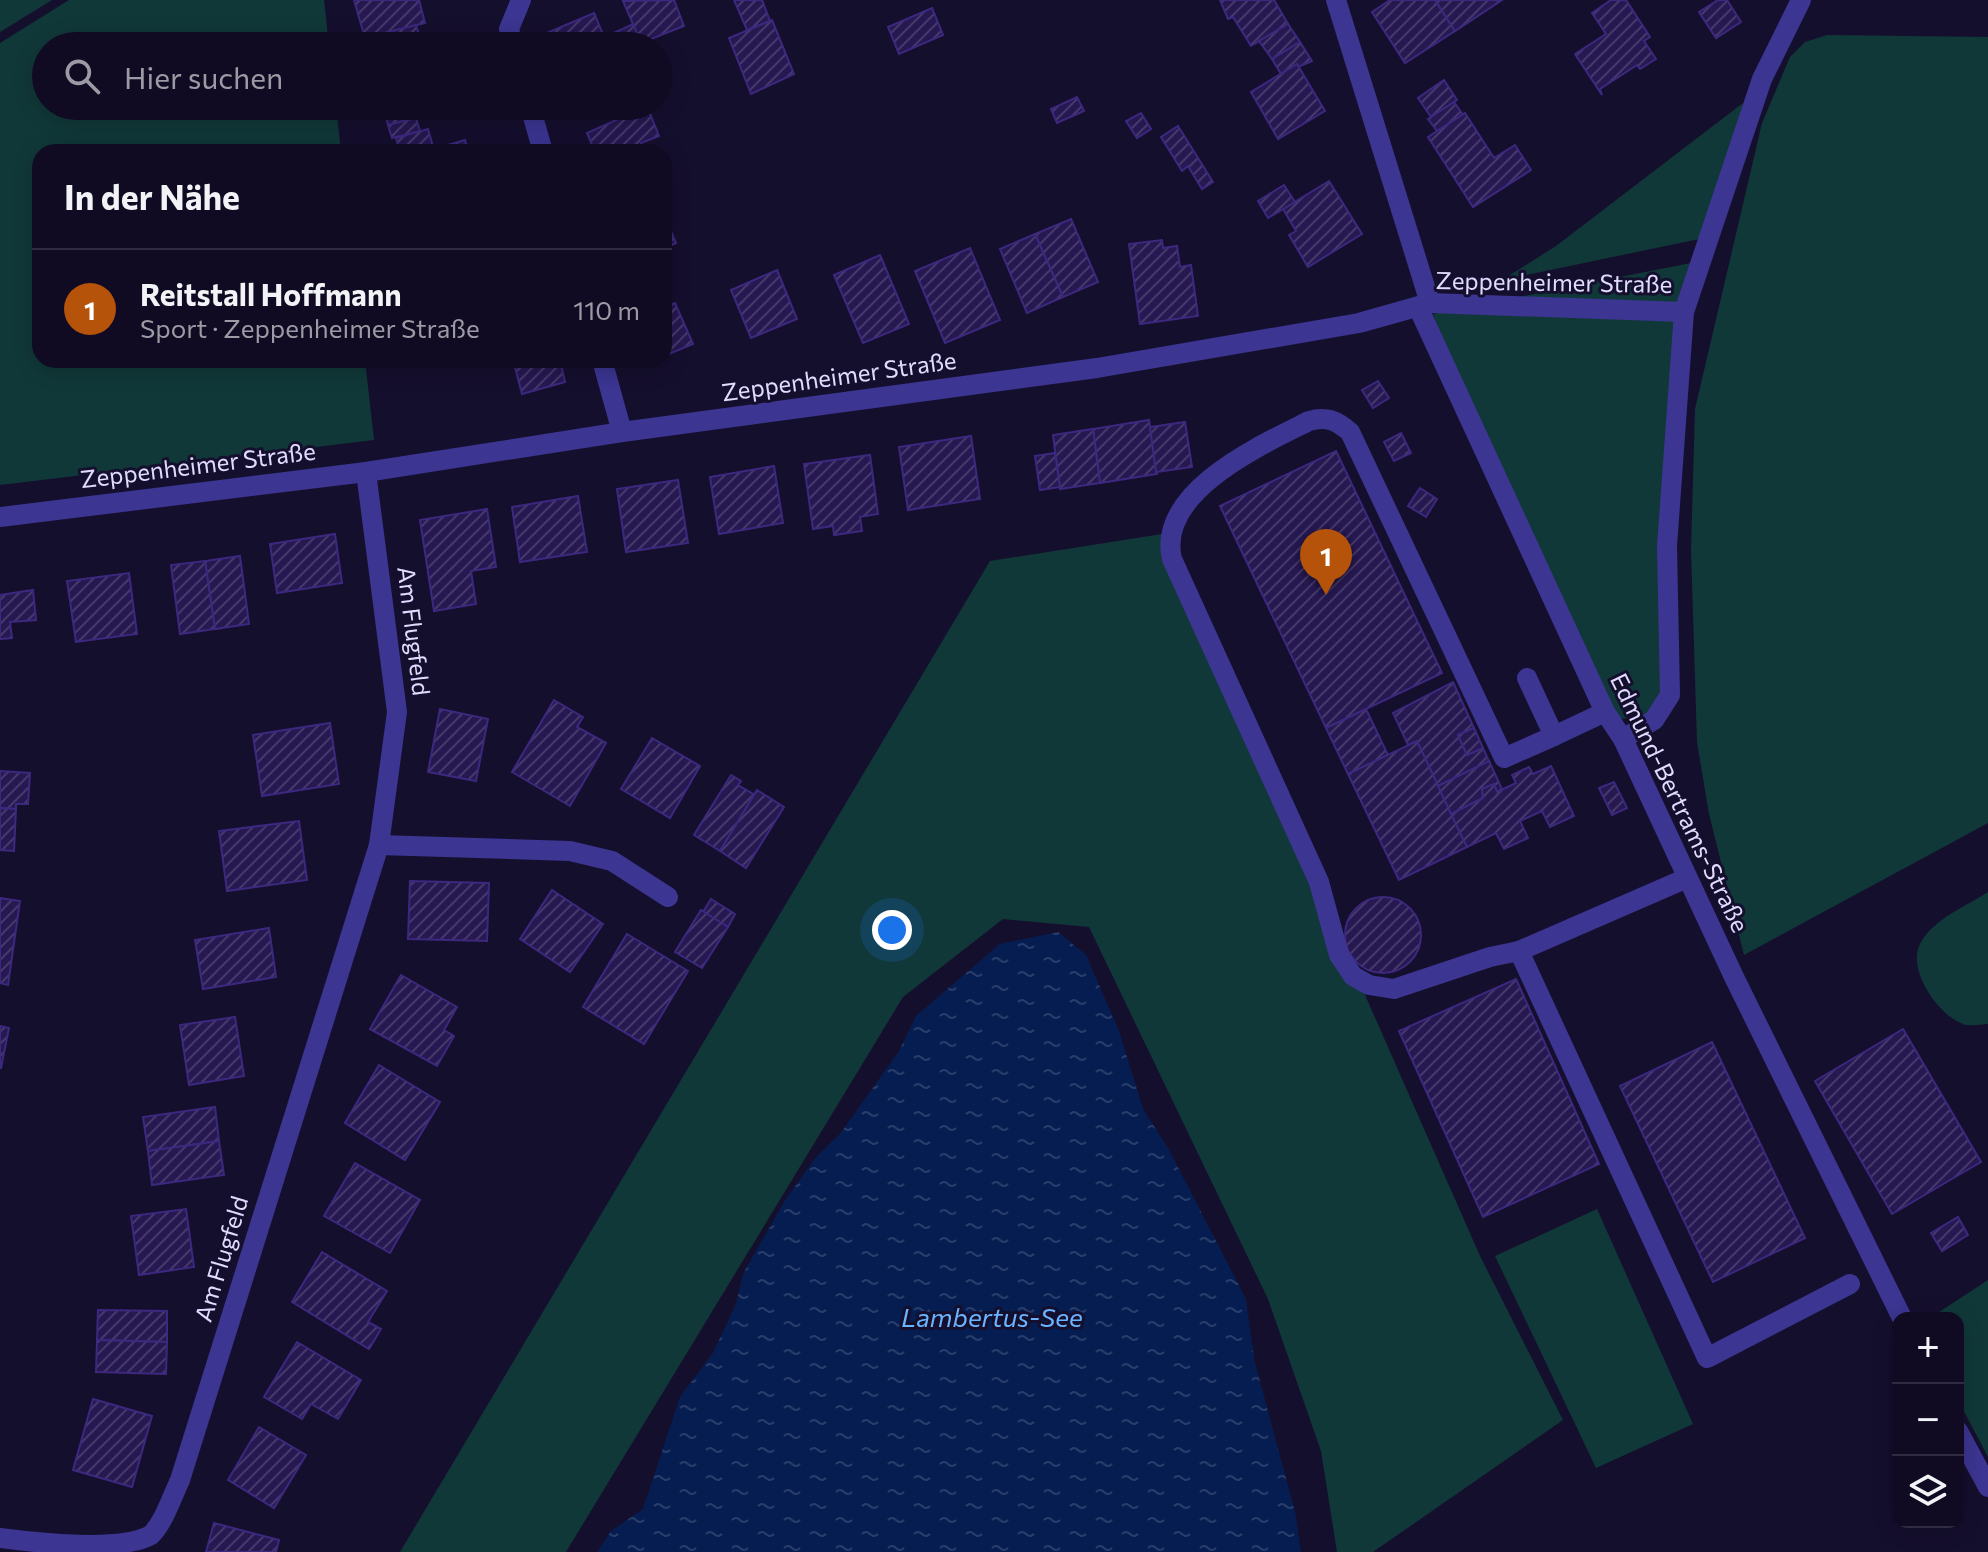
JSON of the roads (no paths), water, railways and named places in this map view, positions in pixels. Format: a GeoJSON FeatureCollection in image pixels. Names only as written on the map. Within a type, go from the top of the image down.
{"type":"FeatureCollection","features":[{"type":"Feature","properties":{"kind":"street"},"geometry":{"type":"LineString","coordinates":[[510,32],[521,0]]}},
{"type":"Feature","properties":{"kind":"street","name":"Edmund-Bertrams-Straße"},"geometry":{"type":"LineString","coordinates":[[1336,0],[1424,305],[1605,712],[1623,739],[1687,878],[1899,1312]]}},
{"type":"Feature","properties":{"kind":"street","name":"Zeppenheimer Straße"},"geometry":{"type":"LineString","coordinates":[[1623,739],[1654,720],[1670,695],[1667,546],[1684,312],[1762,79],[1799,1]]}},
{"type":"Feature","properties":{"kind":"street"},"geometry":{"type":"LineString","coordinates":[[534,120],[541,144]]}},
{"type":"Feature","properties":{"kind":"street","name":"Zeppenheimer Straße"},"geometry":{"type":"LineString","coordinates":[[0,517],[366,472],[622,432],[1097,368],[1359,323],[1424,305],[1684,312]]}},
{"type":"Feature","properties":{"kind":"street"},"geometry":{"type":"LineString","coordinates":[[604,368],[622,432]]}},
{"type":"Feature","properties":{"kind":"street"},"geometry":{"type":"LineString","coordinates":[[1605,712],[1504,758],[1350,432],[1339,423],[1323,417],[1309,421],[1217,472],[1192,497],[1170,533],[1172,559],[1319,882],[1339,955],[1353,976],[1369,985],[1394,989],[1490,957],[1519,951],[1687,878]]}},
{"type":"Feature","properties":{"kind":"street","name":"Am Flugfeld"},"geometry":{"type":"LineString","coordinates":[[0,1538],[105,1551],[131,1547],[151,1535],[180,1480],[379,845],[397,712],[366,472]]}},
{"type":"Feature","properties":{"kind":"street"},"geometry":{"type":"LineString","coordinates":[[1527,678],[1554,736]]}},
{"type":"Feature","properties":{"kind":"street"},"geometry":{"type":"LineString","coordinates":[[379,845],[570,851],[612,861],[668,897]]}},
{"type":"Feature","properties":{"kind":"street"},"geometry":{"type":"LineString","coordinates":[[1519,951],[1707,1358],[1850,1284]]}},
{"type":"Feature","properties":{"kind":"street"},"geometry":{"type":"LineString","coordinates":[[1964,1442],[1988,1487]]}},
{"type":"Feature","properties":{"kind":"water","name":"Lambertus-See"},"geometry":{"type":"Polygon","coordinates":[[[1058,932],[1086,955],[1119,1031],[1143,1109],[1168,1148],[1246,1299],[1254,1359],[1295,1512],[1301,1552],[597,1552],[611,1531],[643,1509],[680,1397],[713,1353],[736,1304],[743,1274],[784,1202],[816,1157],[840,1134],[899,1051],[916,1016],[1000,944],[1058,932]]]}},
{"type":"Feature","properties":{"kind":"place","name":"Reitstall Hoffmann"},"geometry":{"type":"Point","coordinates":[1326,595]}}]}
